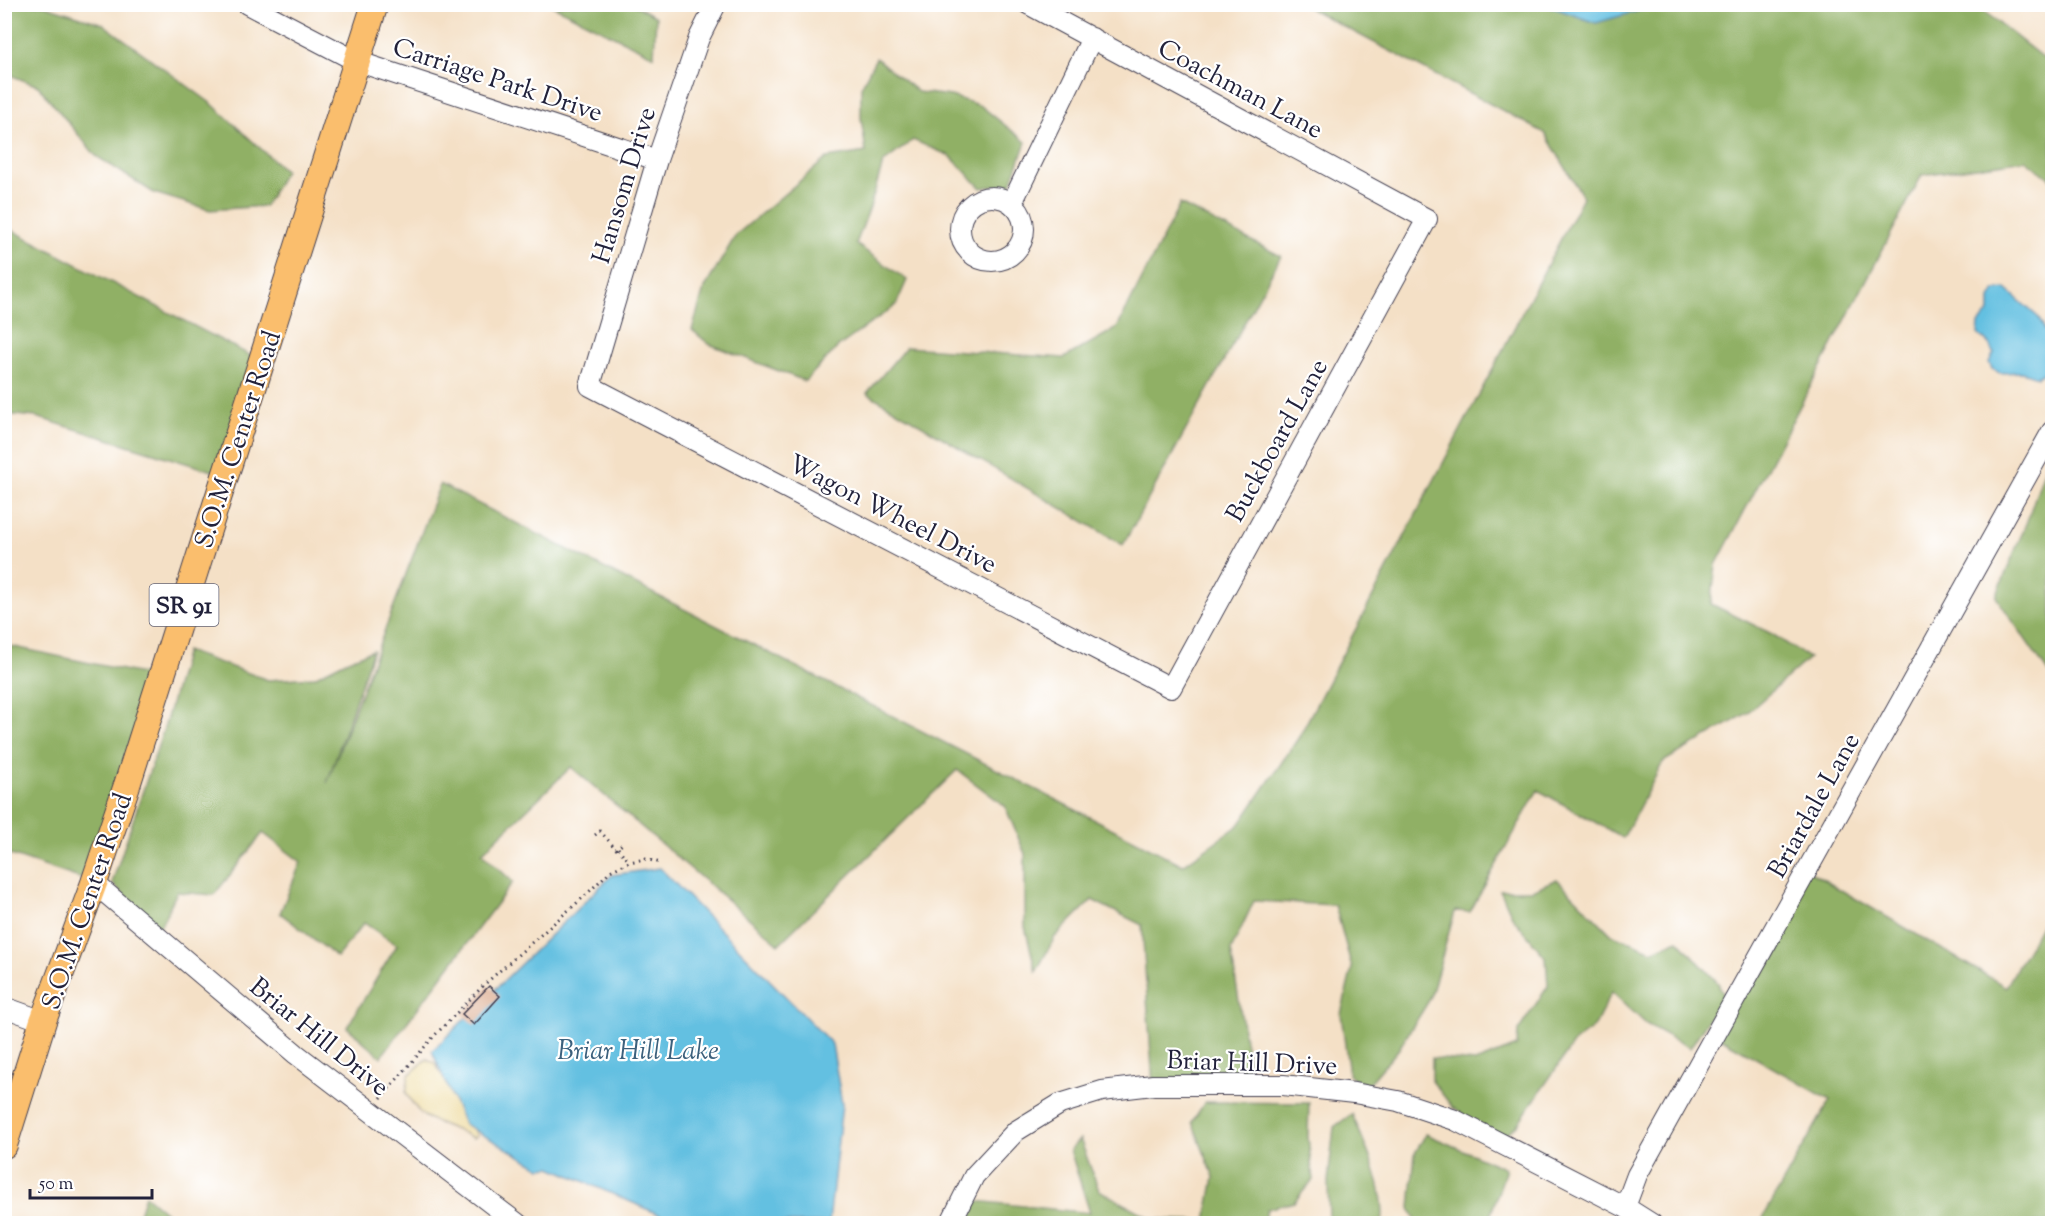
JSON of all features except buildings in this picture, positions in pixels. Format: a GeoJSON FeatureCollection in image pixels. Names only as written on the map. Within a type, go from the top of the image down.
{"type":"FeatureCollection","features":[{"type":"Feature","properties":{"kind":"main road","name":"S.O.M. Center Road"},"geometry":{"type":"LineString","coordinates":[[4,1145],[44,1021],[94,883],[375,4]]}},
{"type":"Feature","properties":{"kind":"street","name":"Carriage Park Drive"},"geometry":{"type":"LineString","coordinates":[[247,4],[356,62],[657,160]]}},
{"type":"Feature","properties":{"kind":"street","name":"Hansom Drive"},"geometry":{"type":"LineString","coordinates":[[590,386],[657,160],[699,38],[716,4]]}},
{"type":"Feature","properties":{"kind":"street","name":"Coachman Lane"},"geometry":{"type":"LineString","coordinates":[[1028,4],[1427,219]]}},
{"type":"Feature","properties":{"kind":"street"},"geometry":{"type":"LineString","coordinates":[[1012,203],[1092,38]]}},
{"type":"Feature","properties":{"kind":"street","name":"Buckboard Lane"},"geometry":{"type":"LineString","coordinates":[[1172,688],[1427,219]]}},
{"type":"Feature","properties":{"kind":"street","name":"Wagon Wheel Drive"},"geometry":{"type":"LineString","coordinates":[[590,386],[1172,688]]}},
{"type":"Feature","properties":{"kind":"street","name":"Briardale Lane"},"geometry":{"type":"LineString","coordinates":[[1625,1207],[1637,1175],[2052,431]]}},
{"type":"Feature","properties":{"kind":"street","name":"Briar Hill Drive"},"geometry":{"type":"LineString","coordinates":[[94,883],[296,1054],[518,1224]]}},
{"type":"Feature","properties":{"kind":"street"},"geometry":{"type":"LineString","coordinates":[[4,1007],[44,1021]]}},
{"type":"Feature","properties":{"kind":"street","name":"Briar Hill Drive"},"geometry":{"type":"LineString","coordinates":[[950,1224],[974,1176],[1016,1131],[1060,1104],[1102,1091],[1153,1085],[1283,1085],[1354,1093],[1398,1101],[1455,1120],[1625,1207],[1652,1224]]}},
{"type":"Feature","properties":{"kind":"path"},"geometry":{"type":"LineString","coordinates":[[595,835],[600,831],[629,862]]}},
{"type":"Feature","properties":{"kind":"path"},"geometry":{"type":"LineString","coordinates":[[618,848],[626,842]]}},
{"type":"Feature","properties":{"kind":"path"},"geometry":{"type":"LineString","coordinates":[[370,1110],[442,1027],[486,983],[610,871],[629,862],[645,859],[661,863]]}},
{"type":"Feature","properties":{"kind":"green space"},"geometry":{"type":"Polygon","coordinates":[[[4,5],[43,5],[103,24],[212,104],[285,171],[265,206],[210,210],[154,193],[96,156],[38,86],[5,73],[4,5]]]}},
{"type":"Feature","properties":{"kind":"green space"},"geometry":{"type":"Polygon","coordinates":[[[551,5],[635,5],[656,17],[654,56],[551,5]]]}},
{"type":"Feature","properties":{"kind":"green space"},"geometry":{"type":"Polygon","coordinates":[[[1303,5],[1546,5],[1596,23],[1659,5],[1976,5],[2052,65],[2052,180],[2025,160],[1922,175],[1716,565],[1711,604],[1772,634],[1809,658],[1746,714],[1663,762],[1623,838],[1538,790],[1470,912],[1455,911],[1430,999],[1398,1050],[1367,1086],[1349,1075],[1341,1014],[1352,968],[1335,905],[1254,901],[1231,950],[1252,1085],[1153,1085],[1142,925],[1092,900],[1055,937],[1036,972],[1025,927],[1025,854],[1005,806],[957,770],[779,944],[571,767],[482,853],[513,882],[381,1057],[347,1027],[397,945],[364,923],[337,957],[280,913],[301,862],[263,833],[214,895],[177,892],[159,929],[112,883],[165,725],[186,651],[268,680],[314,677],[373,650],[327,783],[440,484],[1183,865],[1239,825],[1299,737],[1583,197],[1545,133],[1303,5]]]}},
{"type":"Feature","properties":{"kind":"green space"},"geometry":{"type":"Polygon","coordinates":[[[876,58],[918,92],[951,96],[981,106],[1026,142],[1011,184],[981,188],[950,156],[913,140],[883,163],[856,244],[907,280],[896,305],[838,347],[805,381],[709,344],[692,330],[704,289],[736,235],[827,158],[866,152],[861,118],[861,87],[876,58]]]}},
{"type":"Feature","properties":{"kind":"green space"},"geometry":{"type":"Polygon","coordinates":[[[1180,204],[1281,256],[1123,545],[867,393],[906,347],[1064,358],[1117,328],[1180,204]]]}},
{"type":"Feature","properties":{"kind":"green space"},"geometry":{"type":"Polygon","coordinates":[[[4,226],[261,361],[225,475],[36,417],[5,414],[4,226]]]}},
{"type":"Feature","properties":{"kind":"green space"},"geometry":{"type":"Polygon","coordinates":[[[2052,447],[2052,678],[1996,597],[2027,521],[2052,447]]]}},
{"type":"Feature","properties":{"kind":"green space"},"geometry":{"type":"Polygon","coordinates":[[[5,645],[161,678],[94,883],[5,853],[5,645]]]}},
{"type":"Feature","properties":{"kind":"green space"},"geometry":{"type":"Polygon","coordinates":[[[1807,870],[2006,987],[2052,906],[2052,1223],[1760,1223],[1830,1100],[1715,1035],[1807,870]]]}},
{"type":"Feature","properties":{"kind":"green space"},"geometry":{"type":"Polygon","coordinates":[[[1557,879],[1611,934],[1652,951],[1678,940],[1718,983],[1724,995],[1690,1048],[1646,1024],[1612,992],[1594,1027],[1575,1041],[1517,1125],[1500,1139],[1453,1108],[1432,1081],[1432,1058],[1475,1062],[1517,1046],[1518,1031],[1548,986],[1546,958],[1513,918],[1500,890],[1532,890],[1557,879]]]}},
{"type":"Feature","properties":{"kind":"green space"},"geometry":{"type":"Polygon","coordinates":[[[1205,1102],[1309,1103],[1308,1137],[1313,1180],[1294,1202],[1267,1209],[1264,1223],[970,1223],[976,1201],[1090,1213],[1070,1150],[1080,1139],[1099,1190],[1152,1219],[1206,1221],[1214,1177],[1192,1122],[1205,1102]]]}},
{"type":"Feature","properties":{"kind":"green space"},"geometry":{"type":"Polygon","coordinates":[[[1352,1114],[1378,1183],[1382,1198],[1382,1223],[1329,1223],[1328,1181],[1334,1127],[1352,1114]]]}},
{"type":"Feature","properties":{"kind":"green space"},"geometry":{"type":"Polygon","coordinates":[[[1426,1134],[1506,1169],[1488,1223],[1417,1223],[1410,1208],[1415,1153],[1426,1134]]]}},
{"type":"Feature","properties":{"kind":"green space"},"geometry":{"type":"Polygon","coordinates":[[[145,1195],[178,1223],[136,1223],[145,1195]]]}},
{"type":"Feature","properties":{"kind":"sand"},"geometry":{"type":"Polygon","coordinates":[[[427,1059],[435,1063],[477,1135],[473,1138],[424,1116],[406,1093],[409,1075],[427,1059]]]}},
{"type":"Feature","properties":{"kind":"water"},"geometry":{"type":"Polygon","coordinates":[[[1546,5],[1659,5],[1596,23],[1546,5]]]}},
{"type":"Feature","properties":{"kind":"water"},"geometry":{"type":"Polygon","coordinates":[[[2006,289],[2038,317],[2052,344],[2052,361],[2048,370],[2037,377],[2022,372],[2000,373],[1992,369],[1989,362],[1994,353],[1990,345],[1978,334],[1979,324],[1990,311],[1990,299],[1995,290],[2006,289]]]}},
{"type":"Feature","properties":{"kind":"water","name":"Briar Hill Lake"},"geometry":{"type":"Polygon","coordinates":[[[660,868],[832,1044],[842,1104],[829,1223],[673,1223],[665,1217],[551,1167],[541,1168],[464,1124],[432,1051],[612,875],[660,868]]]}}]}
